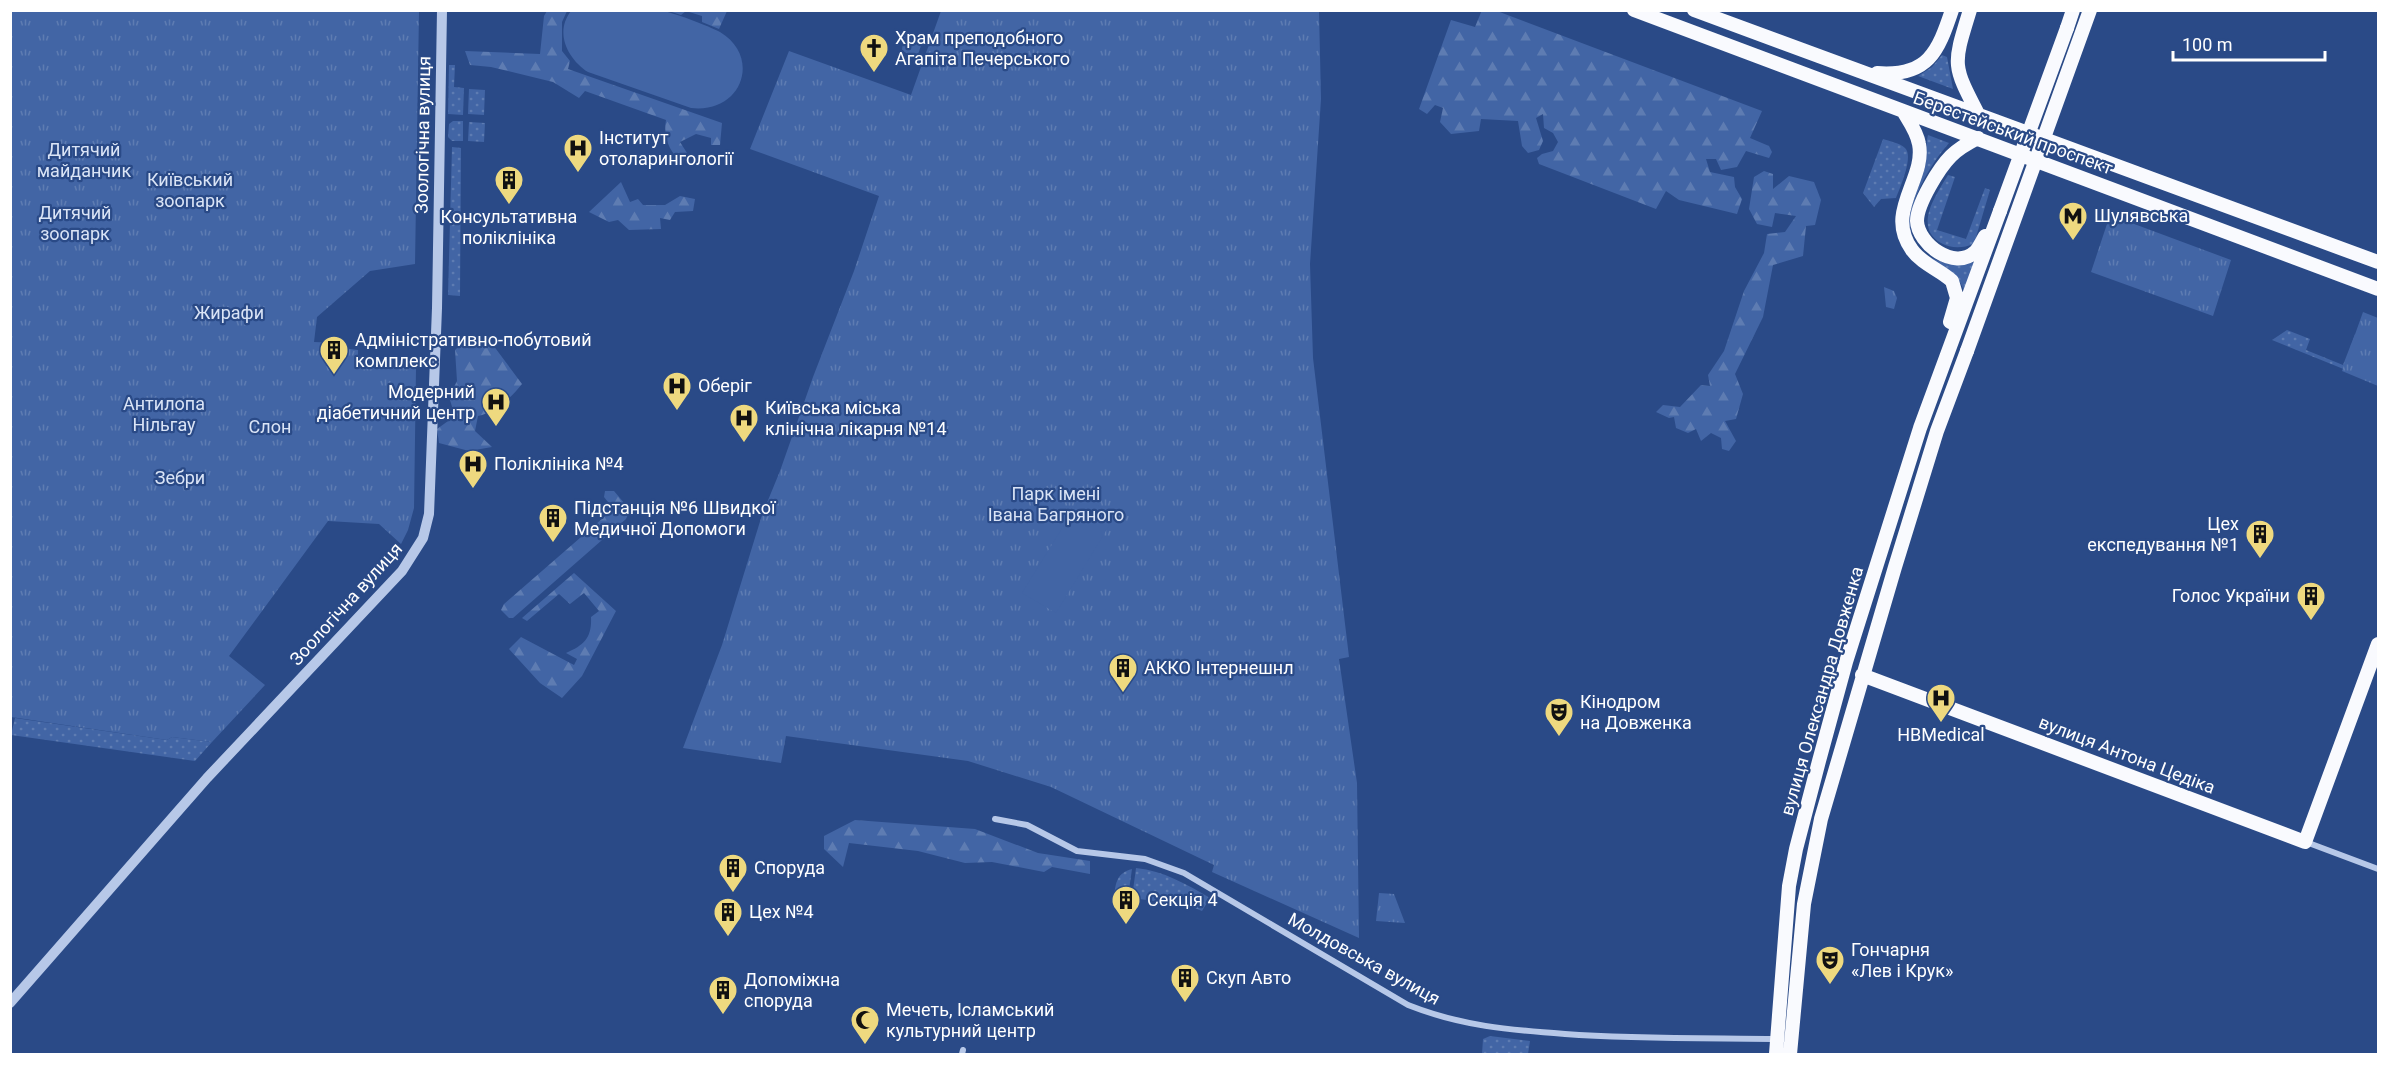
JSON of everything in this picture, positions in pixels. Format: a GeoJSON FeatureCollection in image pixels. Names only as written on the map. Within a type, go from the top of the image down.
{"type":"FeatureCollection","features":[{"type":"Feature","properties":{"kind":"main road","name":"Берестейський проспект"},"geometry":{"type":"LineString","coordinates":[[1634,10],[2379,289]]}},
{"type":"Feature","properties":{"kind":"main road","name":"Берестейський проспект"},"geometry":{"type":"LineString","coordinates":[[1695,10],[2379,262]]}},
{"type":"Feature","properties":{"kind":"main road"},"geometry":{"type":"LineString","coordinates":[[1863,72],[1891,74],[1910,72],[1924,64],[1941,44],[1952,10]]}},
{"type":"Feature","properties":{"kind":"main road"},"geometry":{"type":"LineString","coordinates":[[1971,10],[1958,48],[1956,62],[1959,76],[1978,114]]}},
{"type":"Feature","properties":{"kind":"main road"},"geometry":{"type":"LineString","coordinates":[[1978,138],[1967,143],[1949,158],[1918,212],[1917,222],[1924,241],[1943,254],[1955,257],[1966,256],[1975,251],[2000,211],[2072,10]]}},
{"type":"Feature","properties":{"kind":"main road","name":"вулиця Олександра Довженка"},"geometry":{"type":"LineString","coordinates":[[1790,1054],[1808,876],[1821,819],[1862,675],[1936,434],[2090,10]]}},
{"type":"Feature","properties":{"kind":"main road"},"geometry":{"type":"LineString","coordinates":[[1903,111],[1920,145],[1916,168],[1904,203],[1903,228],[1906,240],[1913,252],[1952,281],[1956,291],[1956,306],[1930,378],[1920,428]]}},
{"type":"Feature","properties":{"kind":"main road","name":"вулиця Олександра Довженка"},"geometry":{"type":"LineString","coordinates":[[1776,1054],[1785,916],[1796,849],[1846,663],[1920,428],[2000,211]]}},
{"type":"Feature","properties":{"kind":"main road"},"geometry":{"type":"LineString","coordinates":[[2305,842],[2379,644]]}},
{"type":"Feature","properties":{"kind":"main road","name":"вулиця Антона Цедіка"},"geometry":{"type":"LineString","coordinates":[[1862,675],[2305,842]]}},
{"type":"Feature","properties":{"kind":"street","name":"Зоологічна вулиця"},"geometry":{"type":"LineString","coordinates":[[10,1003],[207,778],[402,571],[423,538],[429,514],[431,480],[437,308],[442,10]]}},
{"type":"Feature","properties":{"kind":"street","name":"Молдовська вулиця"},"geometry":{"type":"LineString","coordinates":[[995,819],[1026,825],[1077,851],[1145,859],[1185,873],[1408,1005],[1439,1017],[1479,1026],[1592,1035],[1777,1039]]}},
{"type":"Feature","properties":{"kind":"street","name":"вулиця Антона Цедіка"},"geometry":{"type":"LineString","coordinates":[[2305,842],[2379,869]]}},
{"type":"Feature","properties":{"kind":"green space","name":"Київський зоопарк"},"geometry":{"type":"Polygon","coordinates":[[[11,10],[419,11],[415,264],[370,271],[317,317],[314,342],[337,343],[342,348],[358,350],[358,357],[364,357],[364,363],[376,363],[377,367],[416,368],[414,508],[408,530],[401,544],[379,524],[328,521],[229,656],[265,685],[212,742],[172,737],[167,740],[11,717],[11,10]]]}},
{"type":"Feature","properties":{"kind":"green space"},"geometry":{"type":"Polygon","coordinates":[[[659,10],[708,26],[733,43],[740,55],[743,69],[740,82],[734,93],[723,102],[709,107],[691,108],[588,72],[569,53],[566,45],[564,28],[571,11],[659,10]]]}},
{"type":"Feature","properties":{"kind":"green space"},"geometry":{"type":"Polygon","coordinates":[[[727,10],[719,29],[702,22],[702,16],[686,11],[681,15],[669,11],[727,10]]]}},
{"type":"Feature","properties":{"kind":"green space"},"geometry":{"type":"Polygon","coordinates":[[[1482,10],[1497,11],[1762,111],[1750,138],[1769,146],[1772,152],[1769,158],[1746,151],[1737,167],[1721,170],[1716,159],[1706,159],[1710,172],[1734,177],[1735,187],[1742,199],[1737,214],[1679,200],[1666,191],[1656,209],[1539,164],[1537,158],[1553,151],[1558,142],[1553,133],[1544,128],[1543,114],[1536,118],[1543,141],[1539,150],[1528,153],[1522,146],[1518,121],[1481,119],[1479,131],[1451,134],[1440,122],[1443,108],[1435,105],[1427,114],[1419,109],[1451,20],[1475,27],[1482,10]]]}},
{"type":"Feature","properties":{"kind":"green space"},"geometry":{"type":"Polygon","coordinates":[[[547,11],[567,11],[562,22],[562,51],[570,61],[568,69],[722,123],[720,145],[711,145],[711,138],[696,134],[680,142],[687,153],[683,163],[668,144],[665,132],[666,120],[585,91],[579,98],[553,82],[491,67],[470,65],[465,51],[540,54],[544,16],[547,11]]]}},
{"type":"Feature","properties":{"kind":"green space","name":"Парк імені Івана Багряного"},"geometry":{"type":"Polygon","coordinates":[[[941,11],[1319,11],[1321,99],[1310,264],[1313,358],[1349,657],[1339,659],[1357,783],[1359,938],[1212,872],[1214,865],[1051,787],[968,761],[786,736],[781,763],[683,748],[722,645],[762,515],[854,271],[879,196],[750,149],[789,51],[911,95],[941,11]]]}},
{"type":"Feature","properties":{"kind":"green space"},"geometry":{"type":"Polygon","coordinates":[[[904,34],[923,40],[916,60],[902,50],[904,34]]]}},
{"type":"Feature","properties":{"kind":"green space"},"geometry":{"type":"Polygon","coordinates":[[[1942,55],[1947,57],[1953,89],[1918,76],[1932,67],[1942,55]]]}},
{"type":"Feature","properties":{"kind":"green space"},"geometry":{"type":"Polygon","coordinates":[[[449,65],[455,65],[454,87],[464,88],[463,115],[448,114],[449,65]]]}},
{"type":"Feature","properties":{"kind":"green space"},"geometry":{"type":"Polygon","coordinates":[[[469,89],[485,90],[484,115],[468,114],[469,89]]]}},
{"type":"Feature","properties":{"kind":"green space"},"geometry":{"type":"Polygon","coordinates":[[[453,121],[463,121],[463,141],[452,141],[448,137],[449,124],[453,121]]]}},
{"type":"Feature","properties":{"kind":"green space"},"geometry":{"type":"Polygon","coordinates":[[[469,122],[485,123],[484,142],[468,141],[469,122]]]}},
{"type":"Feature","properties":{"kind":"green space"},"geometry":{"type":"Polygon","coordinates":[[[1928,135],[1949,143],[1931,168],[1915,200],[1911,217],[1911,233],[1917,246],[1936,260],[1952,264],[1975,262],[1966,296],[1962,285],[1953,273],[1925,256],[1916,245],[1911,235],[1910,213],[1925,167],[1928,135]]]}},
{"type":"Feature","properties":{"kind":"green space"},"geometry":{"type":"Polygon","coordinates":[[[1883,139],[1905,148],[1908,158],[1896,198],[1881,199],[1874,207],[1863,193],[1883,139]]]}},
{"type":"Feature","properties":{"kind":"green space"},"geometry":{"type":"Polygon","coordinates":[[[452,147],[461,148],[460,296],[448,295],[452,147]]]}},
{"type":"Feature","properties":{"kind":"green space"},"geometry":{"type":"Polygon","coordinates":[[[1764,171],[1773,174],[1773,189],[1789,176],[1814,182],[1821,200],[1815,225],[1806,226],[1803,256],[1773,265],[1763,317],[1735,374],[1743,394],[1736,419],[1725,421],[1736,441],[1729,451],[1722,449],[1721,438],[1711,433],[1701,441],[1696,429],[1688,433],[1676,428],[1674,417],[1669,418],[1656,412],[1663,405],[1680,407],[1701,385],[1710,386],[1708,375],[1724,351],[1744,291],[1764,253],[1767,234],[1785,232],[1796,216],[1775,213],[1772,227],[1757,224],[1749,209],[1754,177],[1764,171]]]}},
{"type":"Feature","properties":{"kind":"green space"},"geometry":{"type":"Polygon","coordinates":[[[1948,175],[1955,177],[1937,230],[1966,239],[1985,188],[1990,190],[1974,244],[1958,247],[1945,245],[1933,236],[1929,228],[1928,220],[1933,201],[1948,175]]]}},
{"type":"Feature","properties":{"kind":"green space"},"geometry":{"type":"Polygon","coordinates":[[[621,182],[630,202],[638,199],[643,205],[665,205],[680,196],[695,199],[693,211],[675,212],[670,220],[660,218],[661,229],[629,230],[618,220],[609,222],[589,212],[621,182]]]}},
{"type":"Feature","properties":{"kind":"green space"},"geometry":{"type":"Polygon","coordinates":[[[2110,215],[2231,260],[2213,316],[2091,272],[2110,215]]]}},
{"type":"Feature","properties":{"kind":"green space"},"geometry":{"type":"Polygon","coordinates":[[[1884,287],[1894,291],[1897,298],[1894,309],[1886,307],[1884,287]]]}},
{"type":"Feature","properties":{"kind":"green space"},"geometry":{"type":"Polygon","coordinates":[[[2363,312],[2378,318],[2378,386],[2342,371],[2363,312]]]}},
{"type":"Feature","properties":{"kind":"green space"},"geometry":{"type":"Polygon","coordinates":[[[2287,330],[2310,339],[2306,350],[2343,365],[2355,334],[2378,383],[2272,340],[2287,330]]]}},
{"type":"Feature","properties":{"kind":"green space"},"geometry":{"type":"Polygon","coordinates":[[[469,337],[493,345],[522,384],[502,404],[478,416],[475,431],[492,447],[469,451],[439,443],[437,429],[455,416],[449,397],[457,381],[455,350],[469,337]]]}},
{"type":"Feature","properties":{"kind":"green space"},"geometry":{"type":"Polygon","coordinates":[[[605,491],[614,491],[630,510],[626,519],[513,618],[509,618],[501,610],[504,604],[611,511],[616,512],[604,497],[605,491]]]}},
{"type":"Feature","properties":{"kind":"green space"},"geometry":{"type":"Polygon","coordinates":[[[1082,496],[1115,516],[1056,613],[1022,593],[1082,496]]]}},
{"type":"Feature","properties":{"kind":"green space"},"geometry":{"type":"Polygon","coordinates":[[[574,573],[616,611],[582,676],[562,698],[540,683],[509,649],[521,637],[574,665],[577,659],[566,653],[586,640],[589,635],[591,617],[599,611],[584,593],[570,604],[559,594],[527,621],[522,618],[574,573]]]}},
{"type":"Feature","properties":{"kind":"green space"},"geometry":{"type":"Polygon","coordinates":[[[15,718],[167,740],[172,737],[212,742],[195,761],[11,735],[15,718]]]}},
{"type":"Feature","properties":{"kind":"green space"},"geometry":{"type":"Polygon","coordinates":[[[855,820],[975,829],[1038,853],[1090,861],[1090,874],[1052,867],[1044,872],[992,862],[965,863],[918,851],[849,843],[843,867],[824,849],[824,836],[855,820]]]}},
{"type":"Feature","properties":{"kind":"green space"},"geometry":{"type":"Polygon","coordinates":[[[1136,868],[1165,875],[1210,898],[1202,911],[1190,906],[1132,898],[1136,868]]]}},
{"type":"Feature","properties":{"kind":"green space"},"geometry":{"type":"Polygon","coordinates":[[[1132,869],[1128,897],[1114,896],[1120,876],[1132,869]]]}},
{"type":"Feature","properties":{"kind":"green space"},"geometry":{"type":"Polygon","coordinates":[[[1379,893],[1394,894],[1405,923],[1376,921],[1379,893]]]}},
{"type":"Feature","properties":{"kind":"green space"},"geometry":{"type":"Polygon","coordinates":[[[1490,1036],[1530,1041],[1528,1054],[1482,1054],[1483,1039],[1490,1036]]]}},
{"type":"Feature","properties":{"kind":"place","name":"Храм преподобного Агапіта Печерського"},"geometry":{"type":"Point","coordinates":[874,74]}},
{"type":"Feature","properties":{"kind":"place","name":"Інститут отоларингології"},"geometry":{"type":"Point","coordinates":[578,174]}},
{"type":"Feature","properties":{"kind":"place","name":"Консультативна поліклініка"},"geometry":{"type":"Point","coordinates":[509,206]}},
{"type":"Feature","properties":{"kind":"place","name":"Шулявська"},"geometry":{"type":"Point","coordinates":[2073,242]}},
{"type":"Feature","properties":{"kind":"place","name":"Адміністративно-побутовий комплекс"},"geometry":{"type":"Point","coordinates":[334,376]}},
{"type":"Feature","properties":{"kind":"place","name":"Оберіг"},"geometry":{"type":"Point","coordinates":[677,412]}},
{"type":"Feature","properties":{"kind":"place","name":"Модерний діабетичний центр"},"geometry":{"type":"Point","coordinates":[496,428]}},
{"type":"Feature","properties":{"kind":"place","name":"Київська міська клінічна лікарня №14"},"geometry":{"type":"Point","coordinates":[744,444]}},
{"type":"Feature","properties":{"kind":"place","name":"Поліклініка №4"},"geometry":{"type":"Point","coordinates":[473,490]}},
{"type":"Feature","properties":{"kind":"place","name":"Підстанція №6 Швидкої Медичної Допомоги"},"geometry":{"type":"Point","coordinates":[553,544]}},
{"type":"Feature","properties":{"kind":"place","name":"Цех експедування №1"},"geometry":{"type":"Point","coordinates":[2260,560]}},
{"type":"Feature","properties":{"kind":"place","name":"Голос України"},"geometry":{"type":"Point","coordinates":[2311,622]}},
{"type":"Feature","properties":{"kind":"place","name":"АККО Інтернешнл"},"geometry":{"type":"Point","coordinates":[1123,694]}},
{"type":"Feature","properties":{"kind":"place","name":"HBMedical"},"geometry":{"type":"Point","coordinates":[1941,724]}},
{"type":"Feature","properties":{"kind":"place","name":"Кінодром на Довженка"},"geometry":{"type":"Point","coordinates":[1559,738]}},
{"type":"Feature","properties":{"kind":"place","name":"Споруда"},"geometry":{"type":"Point","coordinates":[733,894]}},
{"type":"Feature","properties":{"kind":"place","name":"Секція 4"},"geometry":{"type":"Point","coordinates":[1126,926]}},
{"type":"Feature","properties":{"kind":"place","name":"Цех №4"},"geometry":{"type":"Point","coordinates":[728,938]}},
{"type":"Feature","properties":{"kind":"place","name":"Гончарня «Лев і Крук»"},"geometry":{"type":"Point","coordinates":[1830,986]}},
{"type":"Feature","properties":{"kind":"place","name":"Скуп Авто"},"geometry":{"type":"Point","coordinates":[1185,1004]}},
{"type":"Feature","properties":{"kind":"place","name":"Допоміжна споруда"},"geometry":{"type":"Point","coordinates":[723,1016]}},
{"type":"Feature","properties":{"kind":"place","name":"Мечеть, Ісламський культурний центр"},"geometry":{"type":"Point","coordinates":[865,1046]}},
{"type":"Feature","properties":{"kind":"park label","name":"Дитячий майданчик"},"geometry":{"type":"Point","coordinates":[84,160]}},
{"type":"Feature","properties":{"kind":"park label","name":"Дитячий зоопарк"},"geometry":{"type":"Point","coordinates":[75,223]}},
{"type":"Feature","properties":{"kind":"park label","name":"Жирафи"},"geometry":{"type":"Point","coordinates":[229,313]}},
{"type":"Feature","properties":{"kind":"park label","name":"Антилопа Нільгау"},"geometry":{"type":"Point","coordinates":[164,414]}},
{"type":"Feature","properties":{"kind":"park label","name":"Слон"},"geometry":{"type":"Point","coordinates":[270,427]}},
{"type":"Feature","properties":{"kind":"park label","name":"Зебри"},"geometry":{"type":"Point","coordinates":[180,478]}}]}
